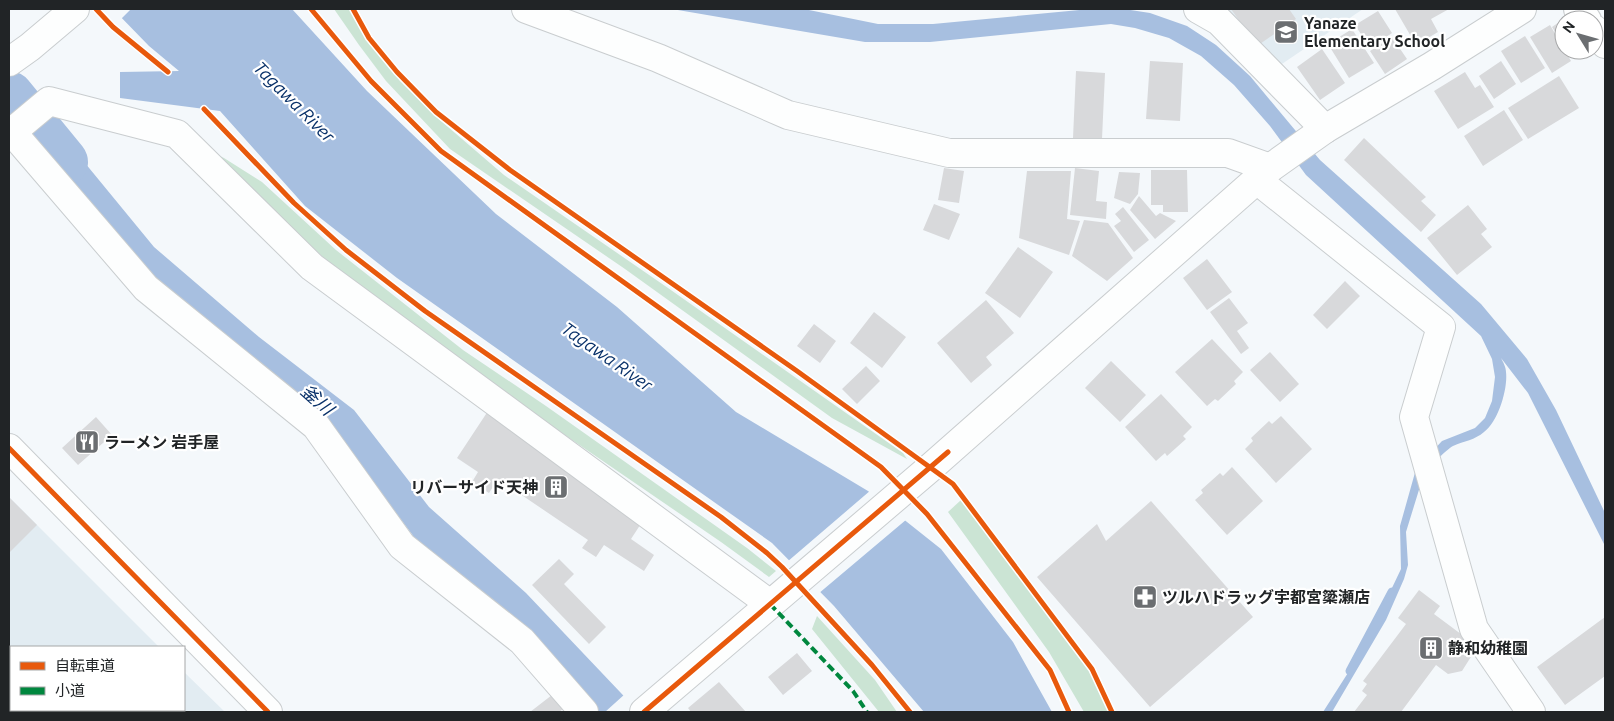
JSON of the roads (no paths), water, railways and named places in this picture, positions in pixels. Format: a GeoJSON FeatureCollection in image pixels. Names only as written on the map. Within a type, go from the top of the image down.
{"type":"FeatureCollection","features":[{"type":"Feature","properties":{"kind":"street"},"geometry":{"type":"LineString","coordinates":[[526,9],[658,58],[788,115],[949,153],[1228,153],[1264,174],[1442,327],[1414,417],[1474,629],[1530,712]]}},
{"type":"Feature","properties":{"kind":"street"},"geometry":{"type":"LineString","coordinates":[[644,712],[916,480],[1264,174],[1324,129],[1432,66],[1522,9]]}},
{"type":"Feature","properties":{"kind":"street"},"geometry":{"type":"LineString","coordinates":[[9,62],[73,11]]}},
{"type":"Feature","properties":{"kind":"street"},"geometry":{"type":"LineString","coordinates":[[1209,13],[1324,129]]}},
{"type":"Feature","properties":{"kind":"street"},"geometry":{"type":"LineString","coordinates":[[584,712],[522,641],[402,546],[316,426],[146,288],[10,133],[48,101],[177,134],[312,267],[776,599]]}},
{"type":"Feature","properties":{"kind":"street"},"geometry":{"type":"LineString","coordinates":[[9,448],[268,712]]}},
{"type":"Feature","properties":{"kind":"water","name":"Tagawa River"},"geometry":{"type":"Polygon","coordinates":[[[113,9],[292,9],[367,91],[496,214],[617,307],[736,412],[868,491],[941,549],[1013,642],[1052,712],[924,712],[834,606],[772,543],[397,278],[305,206],[220,111],[120,98],[120,72],[179,71],[149,46],[113,9]]]}},
{"type":"Feature","properties":{"kind":"water"},"geometry":{"type":"Polygon","coordinates":[[[672,9],[804,9],[878,24],[933,24],[1090,9],[1124,9],[1150,13],[1187,26],[1216,45],[1250,76],[1320,160],[1481,304],[1527,359],[1556,410],[1605,513],[1605,546],[1528,393],[1501,358],[1506,368],[1506,379],[1504,396],[1494,421],[1477,437],[1449,448],[1424,476],[1406,532],[1408,565],[1404,579],[1386,620],[1332,712],[1323,712],[1383,614],[1401,569],[1400,526],[1416,469],[1442,441],[1475,428],[1485,418],[1492,401],[1495,377],[1492,359],[1481,336],[1306,175],[1270,126],[1234,85],[1201,56],[1169,38],[1135,28],[1111,24],[930,42],[865,42],[672,9]]]}},
{"type":"Feature","properties":{"kind":"water"},"geometry":{"type":"Polygon","coordinates":[[[48,118],[154,247],[259,337],[354,410],[429,507],[526,593],[639,712],[599,712],[496,607],[414,537],[340,438],[156,284],[27,134],[48,118]]]}},
{"type":"Feature","properties":{"kind":"waterway","name":"釜川"},"geometry":{"type":"LineString","coordinates":[[9,96],[63,162]]}},
{"type":"Feature","properties":{"kind":"waterway"},"geometry":{"type":"LineString","coordinates":[[1350,671],[1392,592]]}},
{"type":"Feature","properties":{"kind":"place","name":"Yanaze Elementary School"},"geometry":{"type":"Point","coordinates":[1286,32]}},
{"type":"Feature","properties":{"kind":"place","name":"ラーメン 岩手屋"},"geometry":{"type":"Point","coordinates":[87,442]}},
{"type":"Feature","properties":{"kind":"place","name":"リバーサイド天神"},"geometry":{"type":"Point","coordinates":[556,487]}},
{"type":"Feature","properties":{"kind":"place","name":"ツルハドラッグ宇都宮簗瀬店"},"geometry":{"type":"Point","coordinates":[1145,597]}},
{"type":"Feature","properties":{"kind":"place","name":"静和幼稚園"},"geometry":{"type":"Point","coordinates":[1431,648]}}]}
